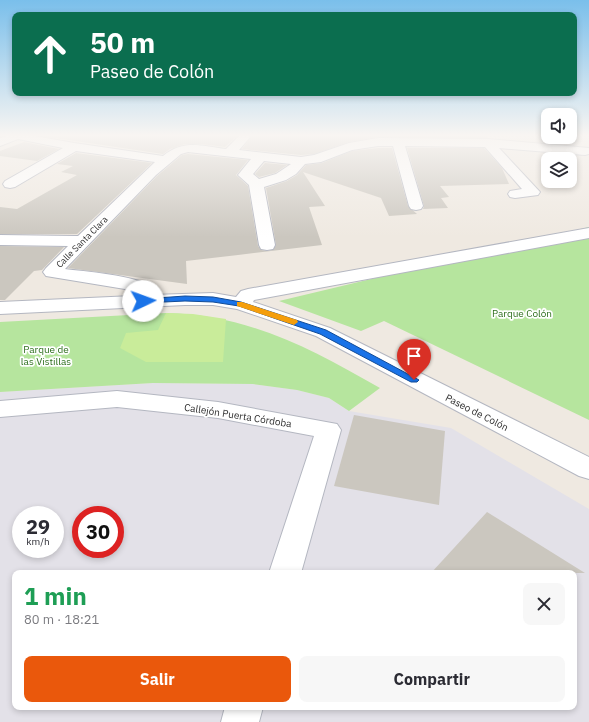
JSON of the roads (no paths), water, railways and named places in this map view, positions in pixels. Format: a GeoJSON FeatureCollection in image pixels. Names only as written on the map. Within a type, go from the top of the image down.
{"type":"FeatureCollection","features":[{"type":"Feature","properties":{"kind":"street"},"geometry":{"type":"LineString","coordinates":[[10,184],[32,170]]}},
{"type":"Feature","properties":{"kind":"street","name":"Calle Santa Clara"},"geometry":{"type":"LineString","coordinates":[[143,301],[142,289],[129,284],[52,272],[154,170]]}},
{"type":"Feature","properties":{"kind":"street"},"geometry":{"type":"LineString","coordinates":[[249,170],[245,175],[256,184],[267,245]]}},
{"type":"Feature","properties":{"kind":"street"},"geometry":{"type":"LineString","coordinates":[[256,184],[269,182],[292,173],[294,170]]}},
{"type":"Feature","properties":{"kind":"street"},"geometry":{"type":"LineString","coordinates":[[406,170],[416,206]]}},
{"type":"Feature","properties":{"kind":"street"},"geometry":{"type":"LineString","coordinates":[[512,170],[532,192],[515,194]]}},
{"type":"Feature","properties":{"kind":"street"},"geometry":{"type":"LineString","coordinates":[[241,304],[248,295],[589,233]]}},
{"type":"Feature","properties":{"kind":"street"},"geometry":{"type":"LineString","coordinates":[[0,240],[83,241]]}},
{"type":"Feature","properties":{"kind":"street","name":"Paseo de Colón"},"geometry":{"type":"LineString","coordinates":[[0,308],[185,299],[213,299],[241,304],[323,332],[589,470]]}},
{"type":"Feature","properties":{"kind":"street","name":"Callejón Puerta Córdoba"},"geometry":{"type":"LineString","coordinates":[[0,409],[117,398],[218,410],[328,430],[286,570]]}},
{"type":"Feature","properties":{"kind":"street"},"geometry":{"type":"LineString","coordinates":[[240,722],[243,710]]}},
{"type":"Feature","properties":{"kind":"park label","name":"Parque Colón"},"geometry":{"type":"Point","coordinates":[522,313]}},
{"type":"Feature","properties":{"kind":"park label","name":"Parque de las Vistillas"},"geometry":{"type":"Point","coordinates":[46,354]}}]}
